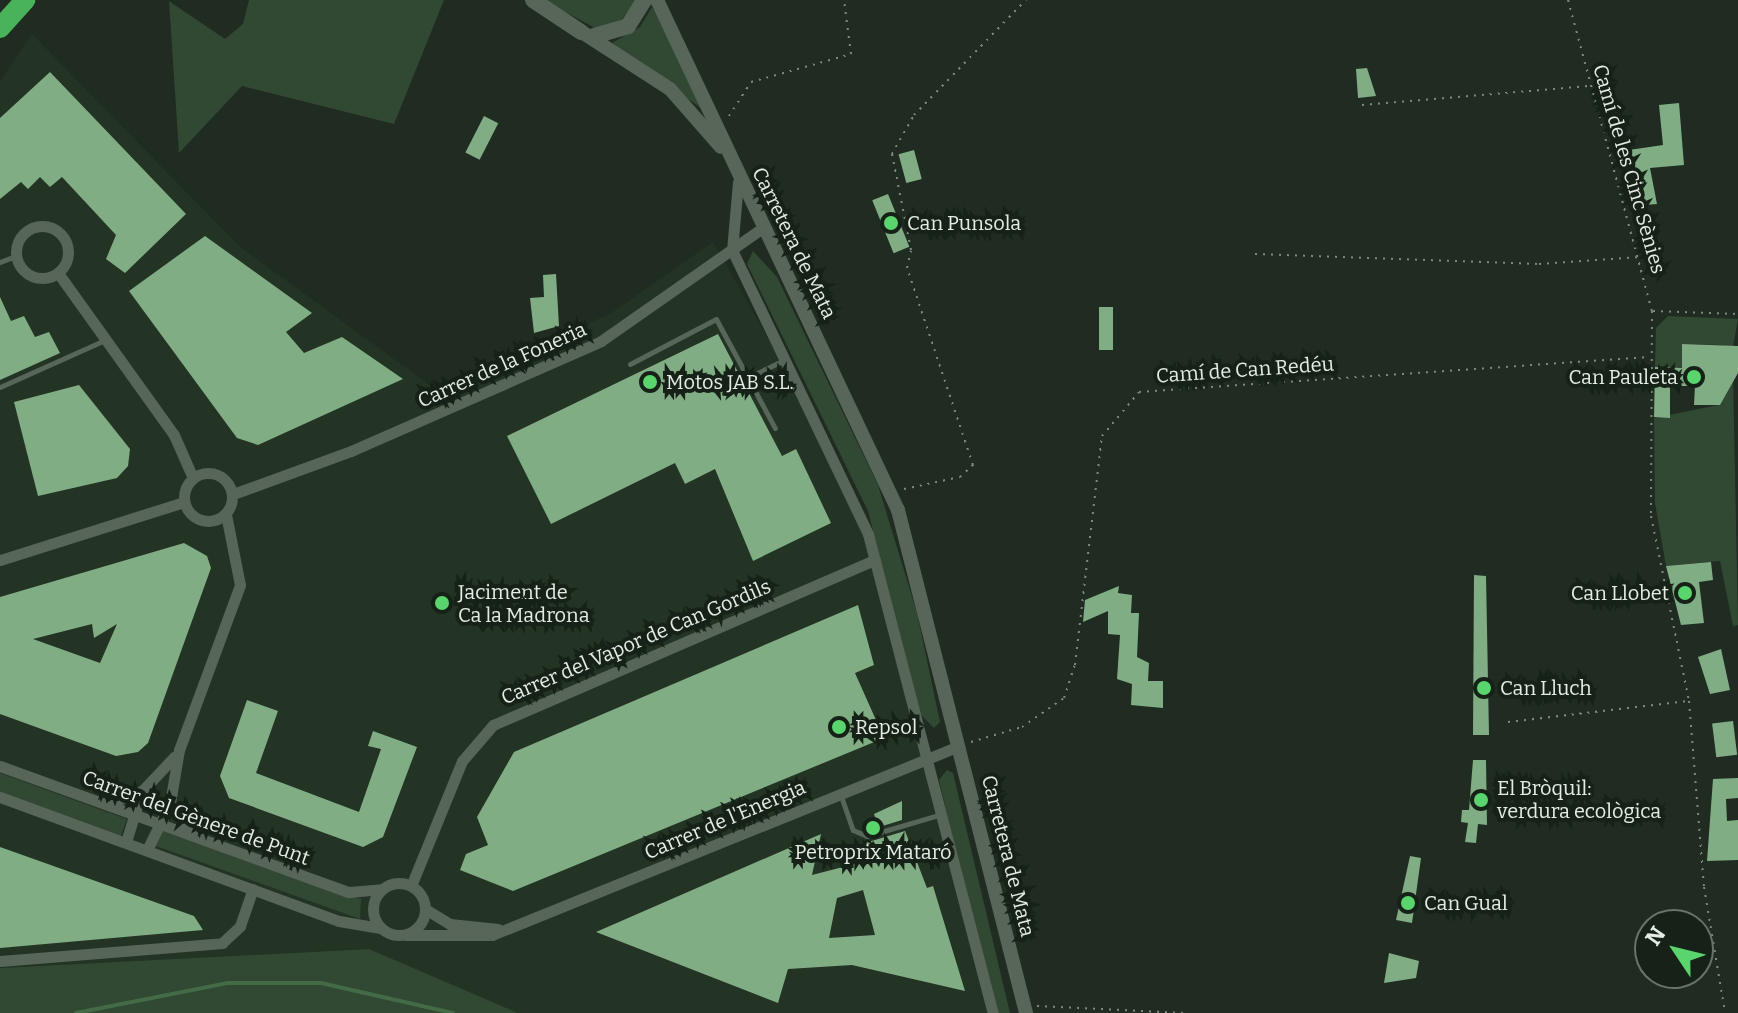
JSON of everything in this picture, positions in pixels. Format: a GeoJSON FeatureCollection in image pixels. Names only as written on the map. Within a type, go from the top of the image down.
{"type":"FeatureCollection","features":[{"type":"Feature","properties":{"kind":"highway"},"geometry":{"type":"LineString","coordinates":[[0,28],[25,0]]}},
{"type":"Feature","properties":{"kind":"main road"},"geometry":{"type":"LineString","coordinates":[[533,0],[588,34],[628,26],[644,0]]}},
{"type":"Feature","properties":{"kind":"street"},"geometry":{"type":"LineString","coordinates":[[657,0],[733,163]]}},
{"type":"Feature","properties":{"kind":"street"},"geometry":{"type":"LineString","coordinates":[[588,34],[681,98],[733,163]]}},
{"type":"Feature","properties":{"kind":"street","name":"Carretera de Mata"},"geometry":{"type":"LineString","coordinates":[[733,163],[891,494],[959,746],[1025,1010]]}},
{"type":"Feature","properties":{"kind":"street","name":"Carretera de Mata"},"geometry":{"type":"LineString","coordinates":[[732,250],[742,197],[733,163]]}},
{"type":"Feature","properties":{"kind":"street","name":"Carrer de la Foneria"},"geometry":{"type":"LineString","coordinates":[[233,494],[322,463],[601,341],[764,227]]}},
{"type":"Feature","properties":{"kind":"street"},"geometry":{"type":"LineString","coordinates":[[53,228],[68,245],[58,273],[34,277],[16,256],[28,230],[53,228]]}},
{"type":"Feature","properties":{"kind":"street"},"geometry":{"type":"LineString","coordinates":[[732,250],[844,471],[875,560],[922,757],[993,1013]]}},
{"type":"Feature","properties":{"kind":"street"},"geometry":{"type":"LineString","coordinates":[[58,273],[174,435],[193,478],[184,502]]}},
{"type":"Feature","properties":{"kind":"street"},"geometry":{"type":"LineString","coordinates":[[147,850],[170,803],[179,750],[240,585],[226,514],[233,494],[219,475],[193,478]]}},
{"type":"Feature","properties":{"kind":"street"},"geometry":{"type":"LineString","coordinates":[[184,502],[202,520],[226,514]]}},
{"type":"Feature","properties":{"kind":"street"},"geometry":{"type":"LineString","coordinates":[[0,560],[184,502]]}},
{"type":"Feature","properties":{"kind":"street","name":"Carrer del Vapor de Can Gordils"},"geometry":{"type":"LineString","coordinates":[[411,886],[462,761],[493,725],[875,560]]}},
{"type":"Feature","properties":{"kind":"street","name":"Carrer de l'Energia"},"geometry":{"type":"LineString","coordinates":[[406,935],[478,937],[506,930],[922,757],[959,746]]}},
{"type":"Feature","properties":{"kind":"street"},"geometry":{"type":"LineString","coordinates":[[126,842],[142,791],[179,750]]}},
{"type":"Feature","properties":{"kind":"street","name":"Carrer del Gènere de Punt"},"geometry":{"type":"LineString","coordinates":[[0,766],[349,892],[382,889]]}},
{"type":"Feature","properties":{"kind":"street"},"geometry":{"type":"LineString","coordinates":[[106,804],[142,791]]}},
{"type":"Feature","properties":{"kind":"street"},"geometry":{"type":"LineString","coordinates":[[0,797],[253,889],[380,928],[406,935],[425,909],[411,886],[382,889],[373,908],[380,928]]}},
{"type":"Feature","properties":{"kind":"street"},"geometry":{"type":"LineString","coordinates":[[170,803],[193,835]]}},
{"type":"Feature","properties":{"kind":"street"},"geometry":{"type":"LineString","coordinates":[[0,961],[222,943],[240,926],[253,889]]}},
{"type":"Feature","properties":{"kind":"street","name":"Carrer de l'Energia"},"geometry":{"type":"LineString","coordinates":[[425,909],[450,924],[506,930]]}},
{"type":"Feature","properties":{"kind":"lane"},"geometry":{"type":"LineString","coordinates":[[0,262],[16,256]]}},
{"type":"Feature","properties":{"kind":"lane"},"geometry":{"type":"LineString","coordinates":[[630,364],[716,319],[775,428]]}},
{"type":"Feature","properties":{"kind":"lane"},"geometry":{"type":"LineString","coordinates":[[0,387],[105,339]]}},
{"type":"Feature","properties":{"kind":"lane"},"geometry":{"type":"LineString","coordinates":[[749,377],[787,359]]}},
{"type":"Feature","properties":{"kind":"lane"},"geometry":{"type":"LineString","coordinates":[[839,791],[853,830],[867,836],[940,815]]}},
{"type":"Feature","properties":{"kind":"path"},"geometry":{"type":"LineString","coordinates":[[716,121],[734,114],[751,82],[851,54],[844,0]]}},
{"type":"Feature","properties":{"kind":"path"},"geometry":{"type":"LineString","coordinates":[[891,494],[960,477],[973,465],[907,268],[911,250],[892,154],[914,115],[1026,0]]}},
{"type":"Feature","properties":{"kind":"path","name":"Camí de les Cinc Sènies"},"geometry":{"type":"LineString","coordinates":[[1568,0],[1589,86],[1642,257],[1652,311],[1651,516],[1689,701],[1704,887],[1725,1013]]}},
{"type":"Feature","properties":{"kind":"path"},"geometry":{"type":"LineString","coordinates":[[1362,105],[1589,86]]}},
{"type":"Feature","properties":{"kind":"path"},"geometry":{"type":"LineString","coordinates":[[1255,254],[1539,264],[1642,257]]}},
{"type":"Feature","properties":{"kind":"path"},"geometry":{"type":"LineString","coordinates":[[1652,311],[1738,314]]}},
{"type":"Feature","properties":{"kind":"path","name":"Camí de Can Redéu"},"geometry":{"type":"LineString","coordinates":[[959,746],[1022,727],[1064,698],[1075,665],[1102,436],[1139,392],[1651,357]]}},
{"type":"Feature","properties":{"kind":"path"},"geometry":{"type":"LineString","coordinates":[[1508,722],[1689,701]]}},
{"type":"Feature","properties":{"kind":"path"},"geometry":{"type":"LineString","coordinates":[[1025,1010],[1061,1002],[1185,1013]]}},
{"type":"Feature","properties":{"kind":"shaded area"},"geometry":{"type":"Polygon","coordinates":[[[249,0],[444,0],[394,124],[242,86],[179,153],[169,1],[225,39],[243,24],[249,0]]]}},
{"type":"Feature","properties":{"kind":"shaded area"},"geometry":{"type":"Polygon","coordinates":[[[543,0],[636,0],[620,22],[597,29],[543,0]]]}},
{"type":"Feature","properties":{"kind":"shaded area"},"geometry":{"type":"Polygon","coordinates":[[[652,7],[702,109],[612,43],[640,27],[652,7]]]}},
{"type":"Feature","properties":{"kind":"shaded area"},"geometry":{"type":"Polygon","coordinates":[[[32,34],[239,246],[435,389],[610,314],[713,242],[844,471],[868,534],[993,1013],[518,1013],[369,949],[0,968],[0,82],[32,34]]]}},
{"type":"Feature","properties":{"kind":"shaded area"},"geometry":{"type":"Polygon","coordinates":[[[753,251],[777,277],[878,485],[917,613],[940,722],[934,728],[920,714],[868,511],[747,264],[753,251]]]}},
{"type":"Feature","properties":{"kind":"shaded area"},"geometry":{"type":"Polygon","coordinates":[[[1668,316],[1738,319],[1731,358],[1721,345],[1683,344],[1682,368],[1655,367],[1656,328],[1668,316]]]}},
{"type":"Feature","properties":{"kind":"shaded area"},"geometry":{"type":"Polygon","coordinates":[[[1733,373],[1738,625],[1733,626],[1720,561],[1666,566],[1655,503],[1654,418],[1718,405],[1733,373]]]}},
{"type":"Feature","properties":{"kind":"shaded area"},"geometry":{"type":"Polygon","coordinates":[[[947,770],[953,773],[1010,1013],[997,1013],[967,898],[939,780],[947,770]]]}},
{"type":"Feature","properties":{"kind":"shaded area"},"geometry":{"type":"Polygon","coordinates":[[[0,773],[127,819],[121,836],[0,792],[0,773]]]}},
{"type":"Feature","properties":{"kind":"shaded area"},"geometry":{"type":"Polygon","coordinates":[[[162,831],[361,899],[360,919],[156,846],[162,831]]]}},
{"type":"Feature","properties":{"kind":"shaded area"},"geometry":{"type":"Polygon","coordinates":[[[369,949],[518,1013],[0,1013],[0,968],[369,949]]]}},
{"type":"Feature","properties":{"kind":"building"},"geometry":{"type":"Polygon","coordinates":[[[1367,68],[1376,96],[1358,98],[1356,69],[1367,68]]]}},
{"type":"Feature","properties":{"kind":"building"},"geometry":{"type":"Polygon","coordinates":[[[50,72],[186,214],[125,273],[106,259],[116,235],[62,177],[50,187],[40,177],[28,189],[21,182],[0,199],[0,118],[50,72]]]}},
{"type":"Feature","properties":{"kind":"building"},"geometry":{"type":"Polygon","coordinates":[[[1679,103],[1684,165],[1650,168],[1657,204],[1632,206],[1629,150],[1663,145],[1659,105],[1679,103]]]}},
{"type":"Feature","properties":{"kind":"building"},"geometry":{"type":"Polygon","coordinates":[[[484,116],[498,123],[480,160],[465,153],[484,116]]]}},
{"type":"Feature","properties":{"kind":"building"},"geometry":{"type":"Polygon","coordinates":[[[914,150],[922,179],[906,183],[899,154],[914,150]]]}},
{"type":"Feature","properties":{"kind":"building","name":"Can Punsola"},"geometry":{"type":"Polygon","coordinates":[[[888,194],[909,247],[894,253],[872,200],[888,194]]]}},
{"type":"Feature","properties":{"kind":"building"},"geometry":{"type":"Polygon","coordinates":[[[205,236],[312,313],[286,332],[304,353],[342,337],[403,379],[258,445],[237,438],[129,291],[205,236]]]}},
{"type":"Feature","properties":{"kind":"building"},"geometry":{"type":"Polygon","coordinates":[[[556,274],[559,326],[534,333],[530,298],[544,297],[543,275],[556,274]]]}},
{"type":"Feature","properties":{"kind":"building"},"geometry":{"type":"Polygon","coordinates":[[[0,297],[11,321],[24,316],[35,337],[49,332],[60,353],[0,380],[0,297]]]}},
{"type":"Feature","properties":{"kind":"building"},"geometry":{"type":"Polygon","coordinates":[[[1099,307],[1113,307],[1113,350],[1099,350],[1099,307]]]}},
{"type":"Feature","properties":{"kind":"building"},"geometry":{"type":"Polygon","coordinates":[[[718,334],[782,456],[796,449],[831,523],[753,561],[715,469],[685,484],[675,463],[551,524],[507,436],[718,334]]]}},
{"type":"Feature","properties":{"kind":"building","name":"Can Pauleta"},"geometry":{"type":"Polygon","coordinates":[[[1682,344],[1738,346],[1738,373],[1720,405],[1694,405],[1695,386],[1670,386],[1670,418],[1654,417],[1655,367],[1682,368],[1682,344]]]}},
{"type":"Feature","properties":{"kind":"building"},"geometry":{"type":"Polygon","coordinates":[[[79,385],[130,449],[128,466],[117,478],[38,496],[14,402],[79,385]]]}},
{"type":"Feature","properties":{"kind":"building"},"geometry":{"type":"Polygon","coordinates":[[[184,543],[207,556],[211,568],[148,743],[138,752],[116,756],[0,714],[0,597],[184,543]],[[92,624],[33,639],[100,663],[117,624],[94,638],[92,624]]]}},
{"type":"Feature","properties":{"kind":"building","name":"Can Llobet"},"geometry":{"type":"Polygon","coordinates":[[[1711,562],[1713,580],[1699,582],[1704,623],[1681,625],[1666,566],[1711,562]]]}},
{"type":"Feature","properties":{"kind":"building"},"geometry":{"type":"Polygon","coordinates":[[[1474,575],[1486,576],[1489,735],[1473,735],[1474,575]]]}},
{"type":"Feature","properties":{"kind":"building"},"geometry":{"type":"Polygon","coordinates":[[[1119,586],[1118,593],[1132,595],[1131,613],[1139,613],[1137,657],[1149,663],[1148,681],[1163,681],[1163,708],[1131,705],[1132,684],[1117,679],[1120,635],[1108,634],[1108,611],[1083,622],[1085,600],[1119,586]]]}},
{"type":"Feature","properties":{"kind":"building"},"geometry":{"type":"Polygon","coordinates":[[[858,605],[874,665],[855,673],[884,738],[513,891],[460,870],[466,854],[488,845],[477,817],[514,752],[858,605]]]}},
{"type":"Feature","properties":{"kind":"building"},"geometry":{"type":"Polygon","coordinates":[[[1721,649],[1730,690],[1710,694],[1698,657],[1721,649]]]}},
{"type":"Feature","properties":{"kind":"building"},"geometry":{"type":"Polygon","coordinates":[[[247,700],[278,711],[256,773],[359,812],[381,749],[368,746],[373,731],[417,747],[383,837],[363,847],[229,798],[220,776],[247,700]]]}},
{"type":"Feature","properties":{"kind":"building"},"geometry":{"type":"Polygon","coordinates":[[[1733,721],[1737,755],[1716,757],[1712,724],[1733,721]]]}},
{"type":"Feature","properties":{"kind":"building"},"geometry":{"type":"Polygon","coordinates":[[[1473,760],[1486,760],[1487,825],[1478,824],[1476,843],[1465,842],[1468,823],[1461,822],[1462,810],[1469,810],[1473,760]]]}},
{"type":"Feature","properties":{"kind":"building"},"geometry":{"type":"Polygon","coordinates":[[[1738,778],[1738,798],[1726,799],[1727,821],[1738,820],[1738,860],[1707,861],[1713,779],[1738,778]]]}},
{"type":"Feature","properties":{"kind":"building"},"geometry":{"type":"Polygon","coordinates":[[[902,801],[902,820],[879,827],[874,814],[902,801]]]}},
{"type":"Feature","properties":{"kind":"building"},"geometry":{"type":"Polygon","coordinates":[[[905,831],[927,888],[933,886],[965,991],[852,965],[788,969],[778,1003],[596,932],[821,834],[812,875],[870,860],[865,843],[905,831]],[[863,890],[837,898],[829,938],[875,935],[863,890]]]}},
{"type":"Feature","properties":{"kind":"building"},"geometry":{"type":"Polygon","coordinates":[[[0,847],[194,916],[203,930],[0,948],[0,847]]]}},
{"type":"Feature","properties":{"kind":"building","name":"Can Gual"},"geometry":{"type":"Polygon","coordinates":[[[1410,856],[1421,858],[1412,923],[1396,920],[1410,856]]]}},
{"type":"Feature","properties":{"kind":"building"},"geometry":{"type":"Polygon","coordinates":[[[1389,953],[1419,961],[1416,978],[1384,983],[1389,953]]]}},
{"type":"Feature","properties":{"kind":"waterway"},"geometry":{"type":"LineString","coordinates":[[76,1013],[227,983],[321,983],[453,1013]]}},
{"type":"Feature","properties":{"kind":"place","name":"Can Punsola"},"geometry":{"type":"Point","coordinates":[891,223]}},
{"type":"Feature","properties":{"kind":"place","name":"Can Pauleta"},"geometry":{"type":"Point","coordinates":[1694,377]}},
{"type":"Feature","properties":{"kind":"place","name":"Motos JAB S.L."},"geometry":{"type":"Point","coordinates":[650,382]}},
{"type":"Feature","properties":{"kind":"place","name":"Can Llobet"},"geometry":{"type":"Point","coordinates":[1685,593]}},
{"type":"Feature","properties":{"kind":"place","name":"Jaciment de Ca la Madrona"},"geometry":{"type":"Point","coordinates":[442,603]}},
{"type":"Feature","properties":{"kind":"place","name":"Can Lluch"},"geometry":{"type":"Point","coordinates":[1484,688]}},
{"type":"Feature","properties":{"kind":"place","name":"Repsol"},"geometry":{"type":"Point","coordinates":[839,727]}},
{"type":"Feature","properties":{"kind":"place","name":"El Bròquil: verdura ecològica"},"geometry":{"type":"Point","coordinates":[1481,800]}},
{"type":"Feature","properties":{"kind":"place","name":"Petroprix Mataró"},"geometry":{"type":"Point","coordinates":[873,828]}},
{"type":"Feature","properties":{"kind":"place","name":"Can Gual"},"geometry":{"type":"Point","coordinates":[1408,903]}}]}
